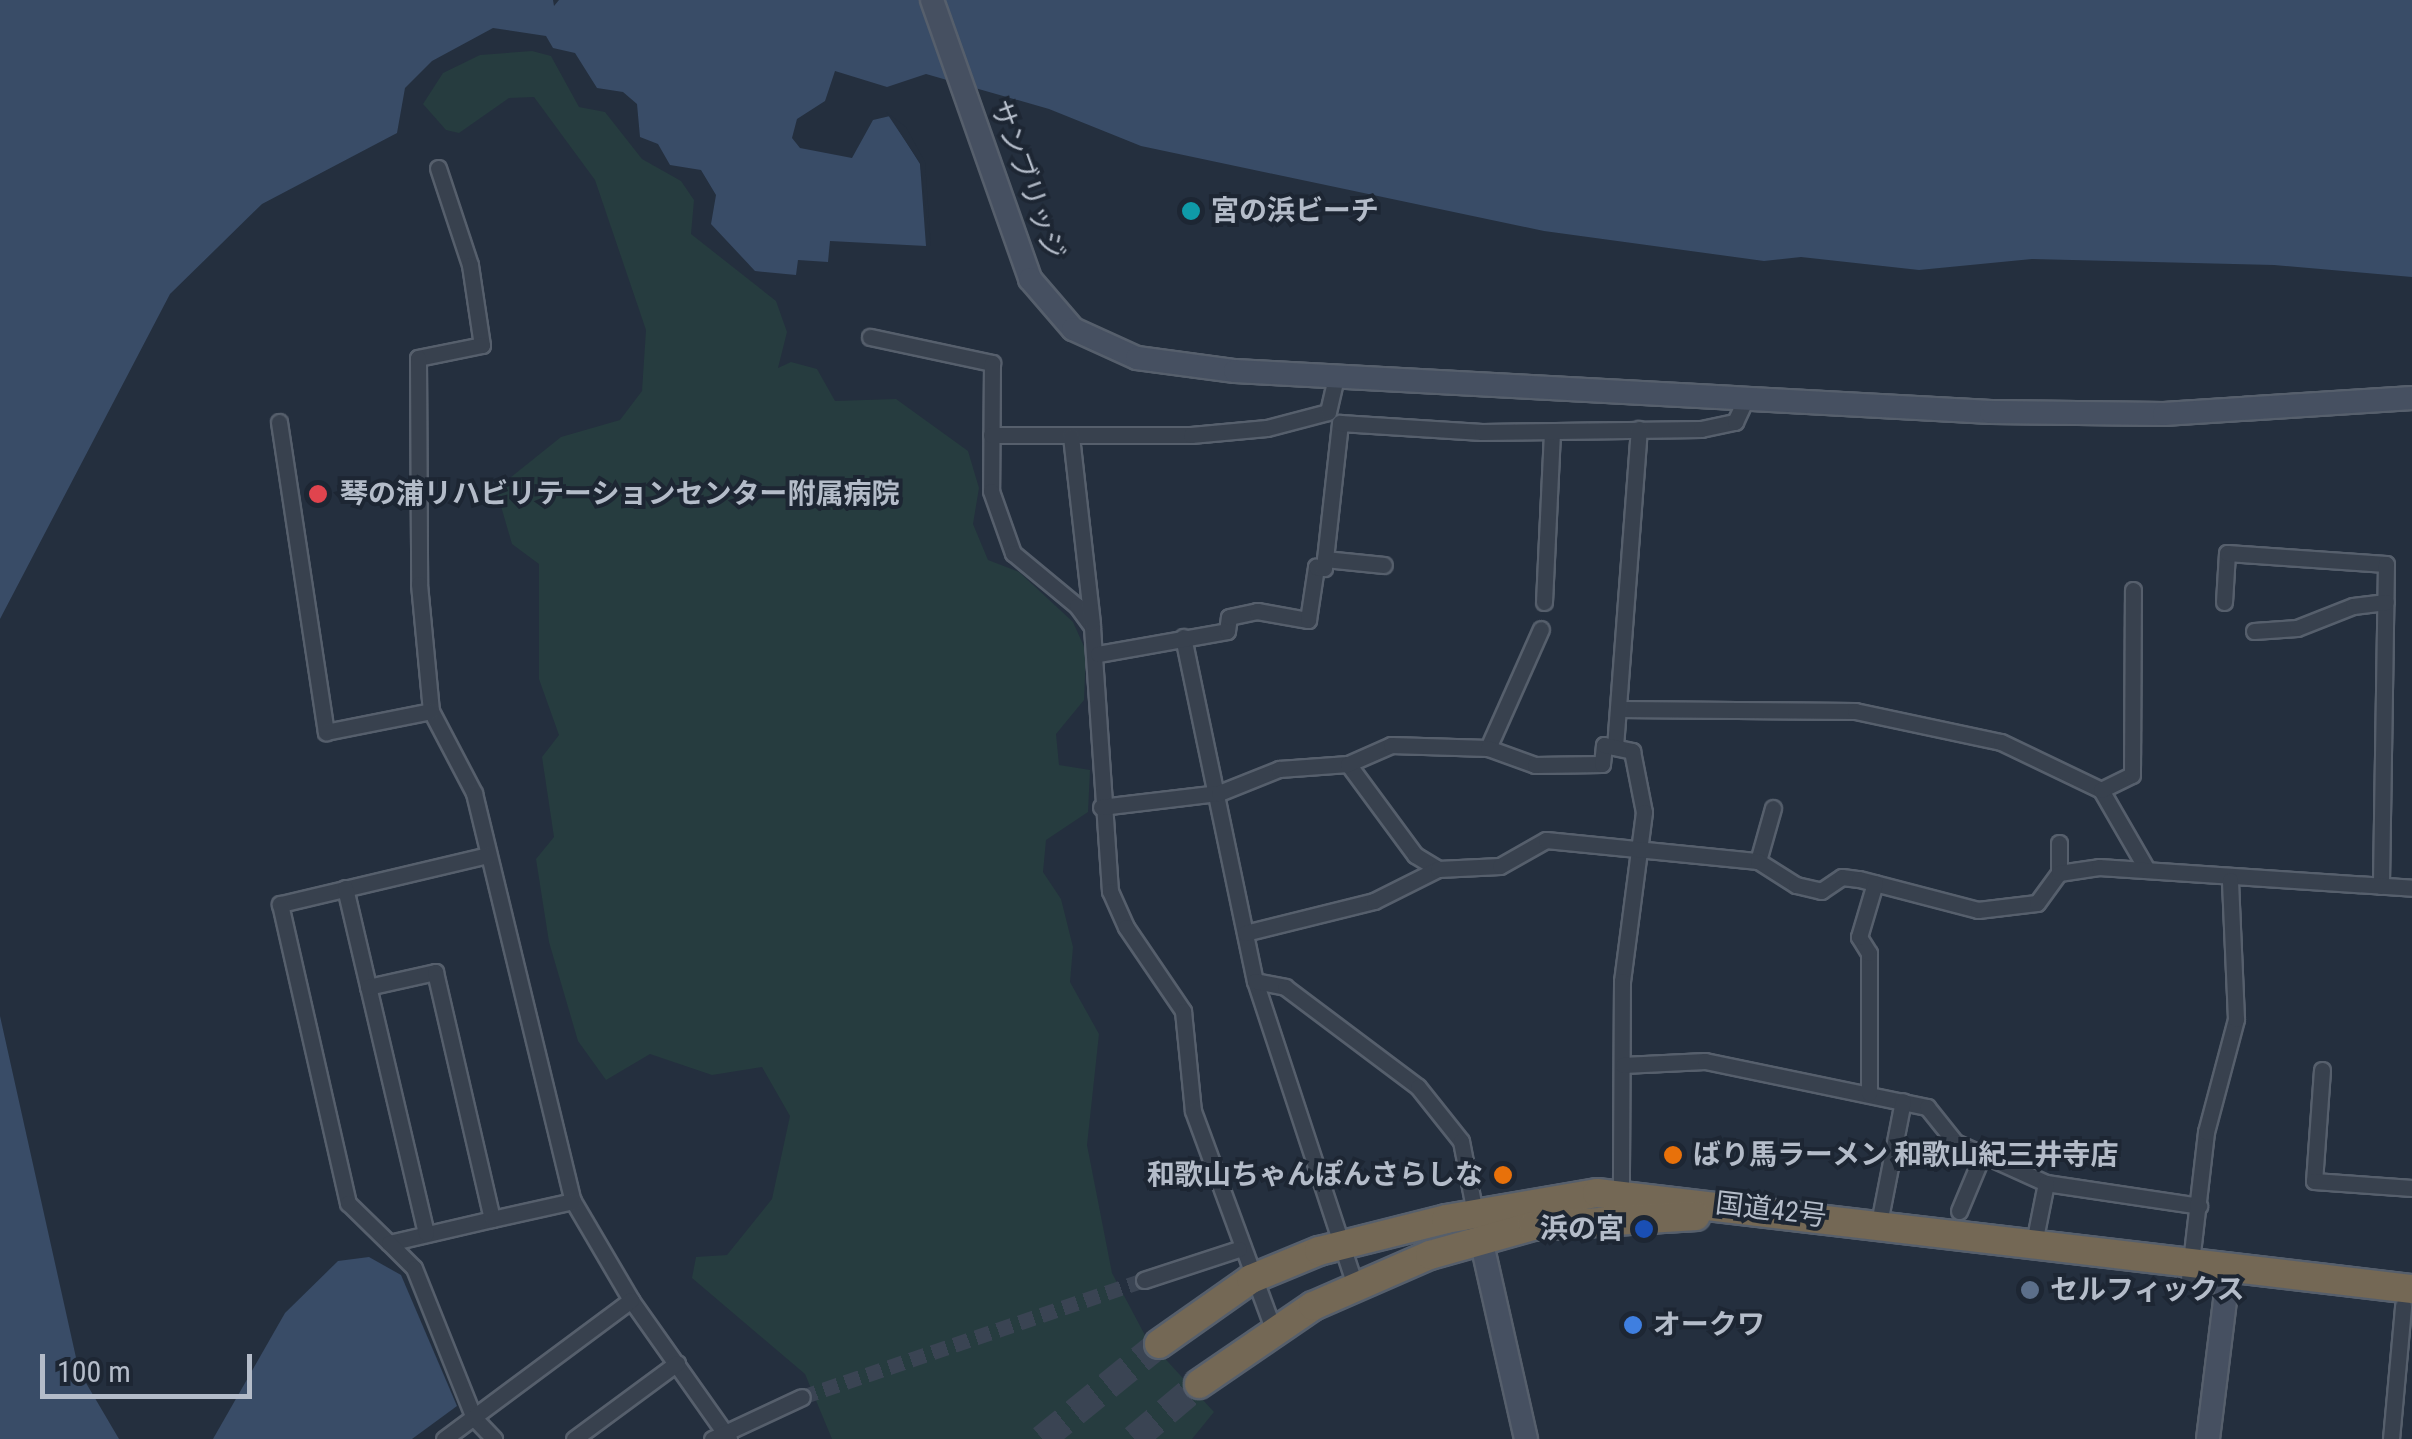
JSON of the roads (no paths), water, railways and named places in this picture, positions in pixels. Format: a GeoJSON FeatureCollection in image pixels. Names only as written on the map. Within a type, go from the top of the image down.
{"type":"FeatureCollection","features":[{"type":"Feature","properties":{"kind":"highway","name":"国道42号"},"geometry":{"type":"LineString","coordinates":[[1160,1344],[1251,1279],[1343,1245],[1477,1226],[1622,1193],[2034,1243],[2409,1301]]}},
{"type":"Feature","properties":{"kind":"highway","name":"国道42号"},"geometry":{"type":"LineString","coordinates":[[1199,1384],[1273,1330],[1477,1226],[1703,1216],[2190,1270]]}},
{"type":"Feature","properties":{"kind":"street","name":"サンブリッジ"},"geometry":{"type":"LineString","coordinates":[[932,0],[1022,264],[1057,314],[1110,350],[1180,367],[1336,377]]}},
{"type":"Feature","properties":{"kind":"street"},"geometry":{"type":"LineString","coordinates":[[438,168],[470,266],[482,345],[418,358],[418,584],[431,711],[474,793],[573,1201],[630,1300],[726,1432],[802,1397]]}},
{"type":"Feature","properties":{"kind":"street"},"geometry":{"type":"LineString","coordinates":[[870,337],[988,358],[994,376],[986,467],[1004,538],[1092,627]]}},
{"type":"Feature","properties":{"kind":"street"},"geometry":{"type":"LineString","coordinates":[[1098,654],[1227,631],[1230,617],[1257,611],[1308,620],[1316,568],[1324,568],[1336,377],[2100,415],[2412,398]]}},
{"type":"Feature","properties":{"kind":"street"},"geometry":{"type":"LineString","coordinates":[[991,435],[1228,433],[1334,418],[1552,432],[1639,430],[1727,425],[1742,416],[1746,398]]}},
{"type":"Feature","properties":{"kind":"street"},"geometry":{"type":"LineString","coordinates":[[279,422],[326,732],[431,711]]}},
{"type":"Feature","properties":{"kind":"street"},"geometry":{"type":"LineString","coordinates":[[1615,747],[1639,430]]}},
{"type":"Feature","properties":{"kind":"street"},"geometry":{"type":"LineString","coordinates":[[1544,602],[1552,432]]}},
{"type":"Feature","properties":{"kind":"street"},"geometry":{"type":"LineString","coordinates":[[1071,436],[1098,654],[1101,807],[1110,891],[1126,928],[1183,1011],[1193,1110],[1239,1249],[1273,1330]]}},
{"type":"Feature","properties":{"kind":"street"},"geometry":{"type":"LineString","coordinates":[[2224,602],[2227,553],[2386,564],[2380,886]]}},
{"type":"Feature","properties":{"kind":"street"},"geometry":{"type":"LineString","coordinates":[[1325,559],[1384,565]]}},
{"type":"Feature","properties":{"kind":"street"},"geometry":{"type":"LineString","coordinates":[[2101,790],[2132,776],[2133,590]]}},
{"type":"Feature","properties":{"kind":"street"},"geometry":{"type":"LineString","coordinates":[[2254,631],[2297,628],[2353,606],[2386,602]]}},
{"type":"Feature","properties":{"kind":"street"},"geometry":{"type":"LineString","coordinates":[[1488,748],[1541,629]]}},
{"type":"Feature","properties":{"kind":"street"},"geometry":{"type":"LineString","coordinates":[[1183,637],[1219,793],[1255,981],[1355,1285]]}},
{"type":"Feature","properties":{"kind":"street"},"geometry":{"type":"LineString","coordinates":[[1618,709],[1855,711],[2001,742],[2101,790],[2146,868]]}},
{"type":"Feature","properties":{"kind":"street"},"geometry":{"type":"LineString","coordinates":[[1101,807],[1219,793],[1280,769],[1348,764],[1392,745],[1488,748],[1535,765],[1602,764],[1604,745],[1632,751],[1643,851],[1622,981],[1622,1193]]}},
{"type":"Feature","properties":{"kind":"street"},"geometry":{"type":"LineString","coordinates":[[1348,764],[1416,856],[1438,869]]}},
{"type":"Feature","properties":{"kind":"street"},"geometry":{"type":"LineString","coordinates":[[1758,861],[1773,808]]}},
{"type":"Feature","properties":{"kind":"street"},"geometry":{"type":"LineString","coordinates":[[1244,934],[1374,901],[1438,869],[1500,866],[1546,840],[1758,861],[1821,891],[1842,877],[1978,910],[2037,902],[2060,873],[2058,843]]}},
{"type":"Feature","properties":{"kind":"street"},"geometry":{"type":"LineString","coordinates":[[488,854],[280,904],[348,1203],[414,1268],[474,1418],[494,1439]]}},
{"type":"Feature","properties":{"kind":"street"},"geometry":{"type":"LineString","coordinates":[[2060,873],[2146,868],[2230,880],[2412,888]]}},
{"type":"Feature","properties":{"kind":"street"},"geometry":{"type":"LineString","coordinates":[[2190,1270],[2206,1132],[2236,1019],[2230,880]]}},
{"type":"Feature","properties":{"kind":"street"},"geometry":{"type":"LineString","coordinates":[[1869,1093],[1869,953],[1859,937],[1874,882]]}},
{"type":"Feature","properties":{"kind":"street"},"geometry":{"type":"LineString","coordinates":[[345,888],[426,1234]]}},
{"type":"Feature","properties":{"kind":"street"},"geometry":{"type":"LineString","coordinates":[[368,987],[435,972],[492,1219]]}},
{"type":"Feature","properties":{"kind":"street"},"geometry":{"type":"LineString","coordinates":[[1255,981],[1285,988],[1418,1087],[1462,1141],[1477,1226],[1526,1439]]}},
{"type":"Feature","properties":{"kind":"street"},"geometry":{"type":"LineString","coordinates":[[1623,1065],[1706,1061],[1927,1106],[1955,1142],[2046,1183],[2199,1206]]}},
{"type":"Feature","properties":{"kind":"street"},"geometry":{"type":"LineString","coordinates":[[2322,1070],[2314,1181],[2412,1188]]}},
{"type":"Feature","properties":{"kind":"street"},"geometry":{"type":"LineString","coordinates":[[1879,1223],[1902,1101]]}},
{"type":"Feature","properties":{"kind":"street"},"geometry":{"type":"LineString","coordinates":[[1959,1211],[1982,1156]]}},
{"type":"Feature","properties":{"kind":"street"},"geometry":{"type":"LineString","coordinates":[[2034,1243],[2046,1183]]}},
{"type":"Feature","properties":{"kind":"street"},"geometry":{"type":"LineString","coordinates":[[389,1242],[573,1201]]}},
{"type":"Feature","properties":{"kind":"street"},"geometry":{"type":"LineString","coordinates":[[1144,1280],[1239,1249]]}},
{"type":"Feature","properties":{"kind":"street"},"geometry":{"type":"LineString","coordinates":[[2208,1439],[2228,1276]]}},
{"type":"Feature","properties":{"kind":"street"},"geometry":{"type":"LineString","coordinates":[[444,1439],[630,1300]]}},
{"type":"Feature","properties":{"kind":"street"},"geometry":{"type":"LineString","coordinates":[[2391,1439],[2409,1301]]}},
{"type":"Feature","properties":{"kind":"street"},"geometry":{"type":"LineString","coordinates":[[574,1439],[678,1363]]}},
{"type":"Feature","properties":{"kind":"water"},"geometry":{"type":"Polygon","coordinates":[[[0,0],[553,0],[554,6],[559,0],[2412,0],[2412,277],[2274,265],[2032,259],[1919,270],[1801,257],[1764,261],[1544,231],[1141,146],[1049,109],[926,74],[887,87],[835,71],[825,101],[797,119],[792,138],[800,148],[852,158],[873,120],[890,116],[920,164],[926,246],[830,241],[828,262],[798,260],[796,275],[755,271],[711,224],[716,195],[701,170],[670,165],[658,144],[640,137],[637,104],[623,92],[597,88],[575,53],[553,48],[546,36],[493,28],[432,61],[405,88],[397,133],[262,204],[170,294],[0,619],[0,0]]]}},
{"type":"Feature","properties":{"kind":"water"},"geometry":{"type":"Polygon","coordinates":[[[0,1016],[79,1371],[119,1439],[0,1439],[0,1016]]]}},
{"type":"Feature","properties":{"kind":"water"},"geometry":{"type":"Polygon","coordinates":[[[369,1257],[401,1275],[457,1406],[412,1439],[213,1439],[285,1313],[338,1261],[369,1257]]]}},
{"type":"Feature","properties":{"kind":"tunnel"},"geometry":{"type":"LineString","coordinates":[[802,1397],[1144,1280]]}},
{"type":"Feature","properties":{"kind":"tunnel"},"geometry":{"type":"LineString","coordinates":[[1042,1439],[1159,1344]]}},
{"type":"Feature","properties":{"kind":"tunnel"},"geometry":{"type":"LineString","coordinates":[[1134,1439],[1199,1384]]}},
{"type":"Feature","properties":{"kind":"place","name":"宮の浜ビーチ"},"geometry":{"type":"Point","coordinates":[1191,211]}},
{"type":"Feature","properties":{"kind":"place","name":"琴の浦リハビリテーションセンター附属病院"},"geometry":{"type":"Point","coordinates":[318,494]}},
{"type":"Feature","properties":{"kind":"place","name":"ばり馬ラーメン 和歌山紀三井寺店"},"geometry":{"type":"Point","coordinates":[1673,1155]}},
{"type":"Feature","properties":{"kind":"place","name":"和歌山ちゃんぽんさらしな"},"geometry":{"type":"Point","coordinates":[1503,1175]}},
{"type":"Feature","properties":{"kind":"place","name":"浜の宮"},"geometry":{"type":"Point","coordinates":[1644,1229]}},
{"type":"Feature","properties":{"kind":"place","name":"セルフィックス"},"geometry":{"type":"Point","coordinates":[2030,1290]}},
{"type":"Feature","properties":{"kind":"place","name":"オークワ"},"geometry":{"type":"Point","coordinates":[1633,1325]}}]}
